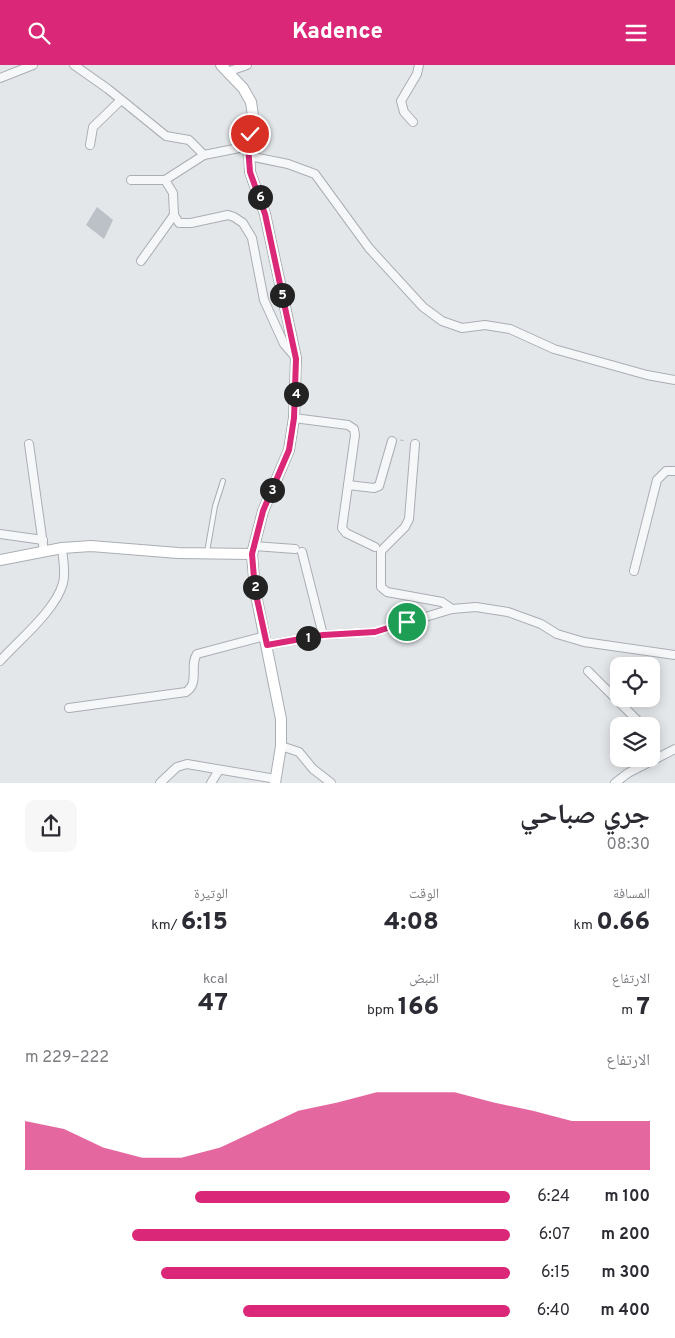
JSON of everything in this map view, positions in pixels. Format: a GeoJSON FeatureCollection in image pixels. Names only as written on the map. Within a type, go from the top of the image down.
{"type":"FeatureCollection","features":[{"type":"Feature","properties":{"kind":"main road"},"geometry":{"type":"LineString","coordinates":[[224,69],[243,88],[251,102],[253,116],[249,151],[250,172],[265,214],[296,359],[294,418],[288,456],[263,511],[252,550],[255,590],[281,719],[281,745],[275,781]]}},
{"type":"Feature","properties":{"kind":"main road"},"geometry":{"type":"LineString","coordinates":[[0,560],[28,557],[44,551],[91,546],[168,553],[252,550]]}},
{"type":"Feature","properties":{"kind":"street"},"geometry":{"type":"LineString","coordinates":[[0,78],[33,65]]}},
{"type":"Feature","properties":{"kind":"street"},"geometry":{"type":"LineString","coordinates":[[74,65],[166,136],[189,140],[204,155]]}},
{"type":"Feature","properties":{"kind":"street"},"geometry":{"type":"LineString","coordinates":[[224,69],[248,65]]}},
{"type":"Feature","properties":{"kind":"street"},"geometry":{"type":"LineString","coordinates":[[413,122],[404,112],[401,101],[417,74],[419,65]]}},
{"type":"Feature","properties":{"kind":"street"},"geometry":{"type":"LineString","coordinates":[[90,145],[93,127],[121,100]]}},
{"type":"Feature","properties":{"kind":"street"},"geometry":{"type":"LineString","coordinates":[[131,180],[165,180],[204,155],[249,151],[288,164],[315,174],[369,248],[422,307],[442,321],[462,328],[486,325],[510,329],[554,349],[647,375],[675,380]]}},
{"type":"Feature","properties":{"kind":"street"},"geometry":{"type":"LineString","coordinates":[[165,180],[173,193],[174,215],[177,222],[182,223],[228,215],[243,223],[252,238],[260,288],[267,308],[284,344],[296,359]]}},
{"type":"Feature","properties":{"kind":"street"},"geometry":{"type":"LineString","coordinates":[[141,261],[174,215]]}},
{"type":"Feature","properties":{"kind":"street"},"geometry":{"type":"LineString","coordinates":[[294,418],[348,425],[354,429],[355,435],[342,528],[346,533],[375,547]]}},
{"type":"Feature","properties":{"kind":"street"},"geometry":{"type":"LineString","coordinates":[[348,485],[374,488],[379,486],[392,441]]}},
{"type":"Feature","properties":{"kind":"street"},"geometry":{"type":"LineString","coordinates":[[29,444],[44,551]]}},
{"type":"Feature","properties":{"kind":"street"},"geometry":{"type":"LineString","coordinates":[[416,444],[409,519],[405,527],[381,551],[381,587],[387,592],[442,602],[452,609]]}},
{"type":"Feature","properties":{"kind":"street"},"geometry":{"type":"LineString","coordinates":[[634,571],[656,480],[666,471],[675,471]]}},
{"type":"Feature","properties":{"kind":"street"},"geometry":{"type":"LineString","coordinates":[[0,534],[43,540]]}},
{"type":"Feature","properties":{"kind":"street"},"geometry":{"type":"LineString","coordinates":[[0,661],[55,599],[64,576],[62,549]]}},
{"type":"Feature","properties":{"kind":"street"},"geometry":{"type":"LineString","coordinates":[[252,550],[298,551],[323,635]]}},
{"type":"Feature","properties":{"kind":"street"},"geometry":{"type":"LineString","coordinates":[[69,708],[186,692],[192,688],[194,681],[194,659],[197,653],[266,640],[375,632],[452,609],[493,609],[527,618],[557,634],[584,642],[675,655]]}},
{"type":"Feature","properties":{"kind":"street"},"geometry":{"type":"LineString","coordinates":[[588,671],[634,717]]}},
{"type":"Feature","properties":{"kind":"street"},"geometry":{"type":"LineString","coordinates":[[281,745],[299,751],[313,769],[331,783]]}},
{"type":"Feature","properties":{"kind":"street"},"geometry":{"type":"LineString","coordinates":[[660,756],[675,749]]}},
{"type":"Feature","properties":{"kind":"street"},"geometry":{"type":"LineString","coordinates":[[160,783],[170,772],[182,765],[275,781]]}},
{"type":"Feature","properties":{"kind":"street"},"geometry":{"type":"LineString","coordinates":[[615,783],[641,767]]}},
{"type":"Feature","properties":{"kind":"street"},"geometry":{"type":"LineString","coordinates":[[211,783],[219,770]]}},
{"type":"Feature","properties":{"kind":"lane"},"geometry":{"type":"LineString","coordinates":[[207,553],[215,506],[223,481]]}},
{"type":"Feature","properties":{"kind":"path"},"geometry":{"type":"LineString","coordinates":[[392,441],[407,440],[416,444]]}},
{"type":"Feature","properties":{"kind":"building"},"geometry":{"type":"Polygon","coordinates":[[[97,207],[113,220],[104,239],[86,225],[97,207]]]}},
{"type":"Feature","properties":{"kind":"route"},"geometry":{"type":"LineString","coordinates":[[250,134],[248,146],[250,172],[268,225],[269,239],[292,334],[297,375],[294,418],[288,456],[258,524],[252,554],[255,590],[267,645],[323,635],[375,632],[407,622]]}}]}
